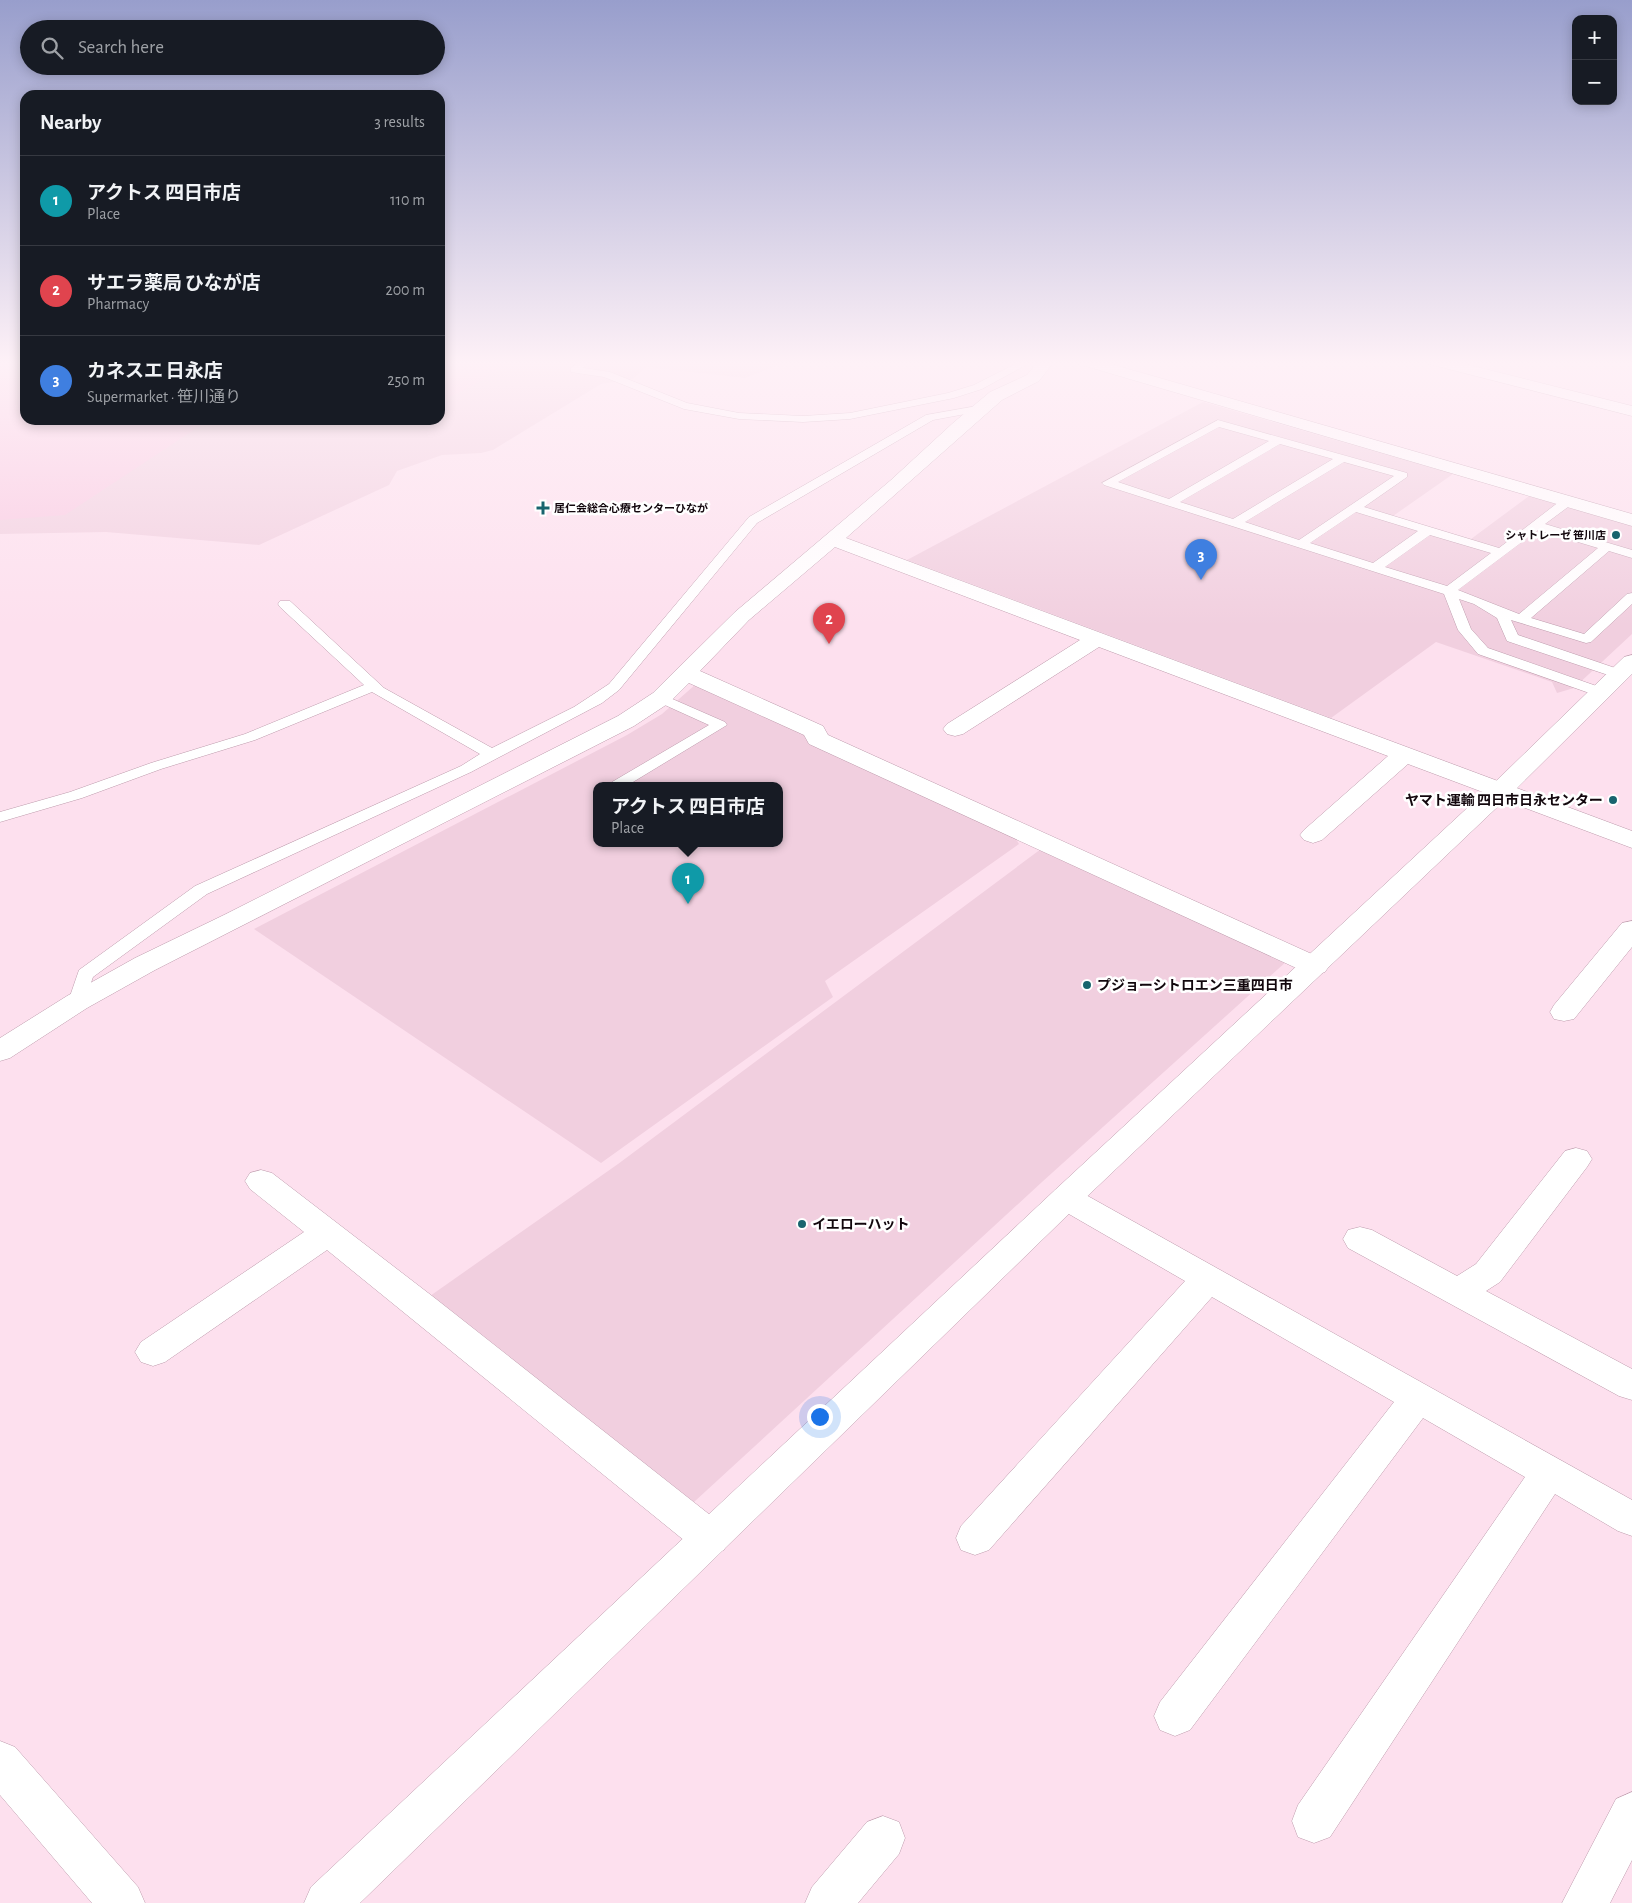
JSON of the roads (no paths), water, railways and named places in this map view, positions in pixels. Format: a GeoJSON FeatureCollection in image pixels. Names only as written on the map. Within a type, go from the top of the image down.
{"type":"FeatureCollection","features":[{"type":"Feature","properties":{"kind":"street"},"geometry":{"type":"LineString","coordinates":[[0,1051],[77,1002],[145,964],[236,920],[626,721],[661,698],[742,616],[937,449]]}},
{"type":"Feature","properties":{"kind":"street"},"geometry":{"type":"LineString","coordinates":[[1388,449],[1632,520]]}},
{"type":"Feature","properties":{"kind":"street"},"geometry":{"type":"LineString","coordinates":[[832,539],[1632,840]]}},
{"type":"Feature","properties":{"kind":"street"},"geometry":{"type":"LineString","coordinates":[[955,729],[1098,638]]}},
{"type":"Feature","properties":{"kind":"street"},"geometry":{"type":"LineString","coordinates":[[686,673],[816,731],[817,739],[1314,966]]}},
{"type":"Feature","properties":{"kind":"street"},"geometry":{"type":"LineString","coordinates":[[327,1903],[1066,1198],[1501,790],[1617,676]]}},
{"type":"Feature","properties":{"kind":"street"},"geometry":{"type":"LineString","coordinates":[[1313,835],[1405,754]]}},
{"type":"Feature","properties":{"kind":"street"},"geometry":{"type":"LineString","coordinates":[[1564,1012],[1632,929]]}},
{"type":"Feature","properties":{"kind":"street"},"geometry":{"type":"LineString","coordinates":[[1458,1292],[1488,1273],[1576,1160]]}},
{"type":"Feature","properties":{"kind":"street"},"geometry":{"type":"LineString","coordinates":[[261,1181],[710,1538]]}},
{"type":"Feature","properties":{"kind":"street"},"geometry":{"type":"LineString","coordinates":[[1066,1198],[1417,1399],[1632,1519]]}},
{"type":"Feature","properties":{"kind":"street"},"geometry":{"type":"LineString","coordinates":[[154,1352],[328,1233]]}},
{"type":"Feature","properties":{"kind":"street"},"geometry":{"type":"LineString","coordinates":[[1360,1239],[1632,1386]]}},
{"type":"Feature","properties":{"kind":"street"},"geometry":{"type":"LineString","coordinates":[[975,1538],[1207,1279]]}},
{"type":"Feature","properties":{"kind":"street"},"geometry":{"type":"LineString","coordinates":[[1175,1716],[1417,1399]]}},
{"type":"Feature","properties":{"kind":"street"},"geometry":{"type":"LineString","coordinates":[[1314,1821],[1549,1473]]}},
{"type":"Feature","properties":{"kind":"street"},"geometry":{"type":"LineString","coordinates":[[0,1762],[122,1903]]}},
{"type":"Feature","properties":{"kind":"street"},"geometry":{"type":"LineString","coordinates":[[1585,1903],[1632,1814]]}},
{"type":"Feature","properties":{"kind":"street"},"geometry":{"type":"LineString","coordinates":[[828,1903],[883,1838]]}},
{"type":"Feature","properties":{"kind":"lane"},"geometry":{"type":"LineString","coordinates":[[77,1002],[85,974],[201,890],[466,769],[490,753],[592,706],[614,687],[753,520],[875,449]]}},
{"type":"Feature","properties":{"kind":"lane"},"geometry":{"type":"LineString","coordinates":[[1170,449],[1108,483],[1479,601],[1503,616],[1512,638],[1617,676]]}},
{"type":"Feature","properties":{"kind":"lane"},"geometry":{"type":"LineString","coordinates":[[1170,503],[1264,449]]}},
{"type":"Feature","properties":{"kind":"lane"},"geometry":{"type":"LineString","coordinates":[[1301,544],[1402,475],[1310,449]]}},
{"type":"Feature","properties":{"kind":"lane"},"geometry":{"type":"LineString","coordinates":[[1235,524],[1342,458]]}},
{"type":"Feature","properties":{"kind":"lane"},"geometry":{"type":"LineString","coordinates":[[1449,591],[1568,501]]}},
{"type":"Feature","properties":{"kind":"lane"},"geometry":{"type":"LineString","coordinates":[[1355,508],[1500,552]]}},
{"type":"Feature","properties":{"kind":"lane"},"geometry":{"type":"LineString","coordinates":[[1534,525],[1632,554]]}},
{"type":"Feature","properties":{"kind":"lane"},"geometry":{"type":"LineString","coordinates":[[1375,568],[1428,530]]}},
{"type":"Feature","properties":{"kind":"lane"},"geometry":{"type":"LineString","coordinates":[[1521,619],[1607,547]]}},
{"type":"Feature","properties":{"kind":"lane"},"geometry":{"type":"LineString","coordinates":[[1449,591],[1465,630],[1483,651],[1617,676]]}},
{"type":"Feature","properties":{"kind":"lane"},"geometry":{"type":"LineString","coordinates":[[1494,611],[1586,639],[1632,597]]}},
{"type":"Feature","properties":{"kind":"lane"},"geometry":{"type":"LineString","coordinates":[[285,604],[374,686],[490,753]]}},
{"type":"Feature","properties":{"kind":"lane"},"geometry":{"type":"LineString","coordinates":[[0,817],[76,795],[156,766],[250,737],[374,686]]}},
{"type":"Feature","properties":{"kind":"lane"},"geometry":{"type":"LineString","coordinates":[[622,782],[720,725],[661,698]]}},
{"type":"Feature","properties":{"kind":"place","name":"居仁会総合心療センターひなが"},"geometry":{"type":"Point","coordinates":[543,508]}},
{"type":"Feature","properties":{"kind":"place","name":"シャトレーゼ 笹川店"},"geometry":{"type":"Point","coordinates":[1616,535]}},
{"type":"Feature","properties":{"kind":"place","name":"カネスエ 日永店"},"geometry":{"type":"Point","coordinates":[1201,580]}},
{"type":"Feature","properties":{"kind":"place","name":"サエラ薬局 ひなが店"},"geometry":{"type":"Point","coordinates":[829,644]}},
{"type":"Feature","properties":{"kind":"place","name":"ヤマト運輸 四日市日永センター"},"geometry":{"type":"Point","coordinates":[1613,800]}},
{"type":"Feature","properties":{"kind":"place","name":"アクトス 四日市店"},"geometry":{"type":"Point","coordinates":[688,904]}},
{"type":"Feature","properties":{"kind":"place","name":"プジョーシトロエン三重四日市"},"geometry":{"type":"Point","coordinates":[1087,985]}},
{"type":"Feature","properties":{"kind":"place","name":"イエローハット"},"geometry":{"type":"Point","coordinates":[802,1224]}}]}
